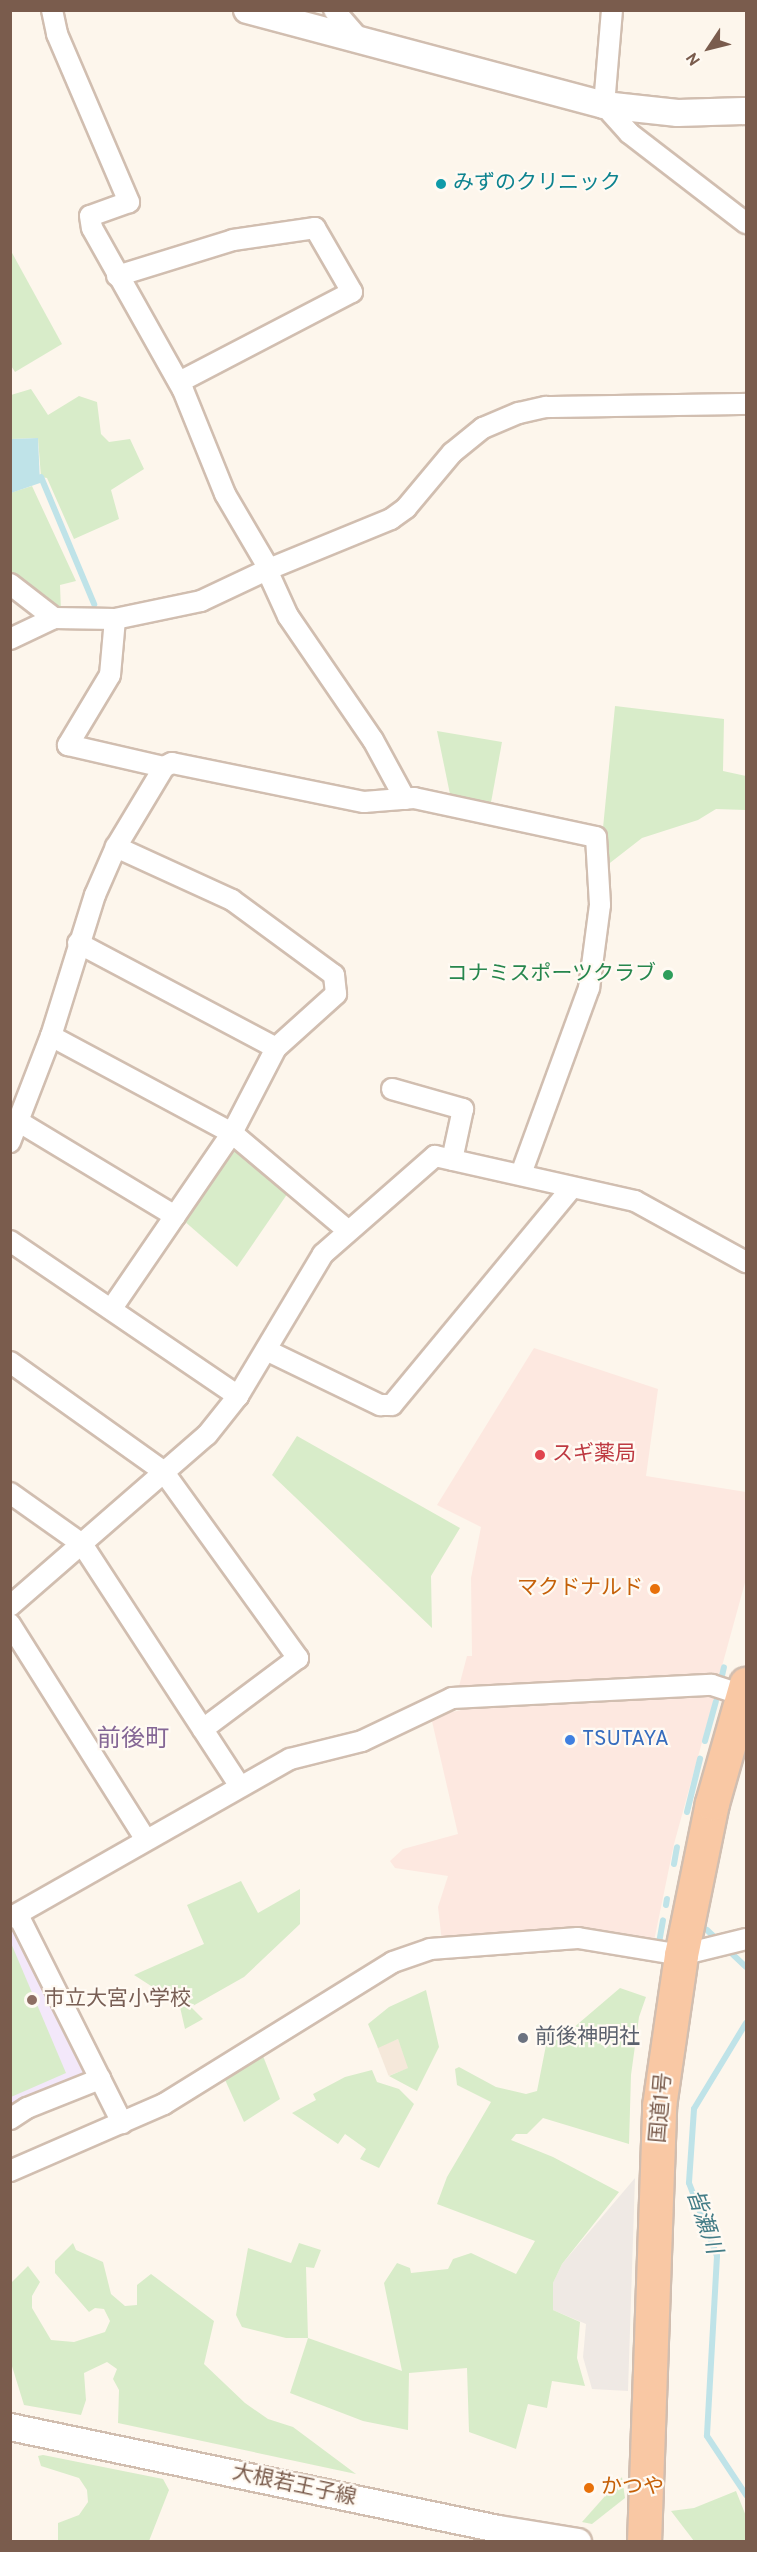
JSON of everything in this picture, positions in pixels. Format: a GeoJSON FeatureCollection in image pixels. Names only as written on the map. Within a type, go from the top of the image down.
{"type":"FeatureCollection","features":[{"type":"Feature","properties":{"kind":"highway","name":"国道1号"},"geometry":{"type":"LineString","coordinates":[[644,2541],[660,2106],[693,1953],[712,1803],[745,1689]]}},
{"type":"Feature","properties":{"kind":"street"},"geometry":{"type":"LineString","coordinates":[[52,10],[57,34],[129,202],[90,216],[117,276],[179,382],[225,494],[268,569],[288,616],[373,740],[405,799]]}},
{"type":"Feature","properties":{"kind":"street"},"geometry":{"type":"LineString","coordinates":[[247,10],[604,105],[678,113],[747,111]]}},
{"type":"Feature","properties":{"kind":"street"},"geometry":{"type":"LineString","coordinates":[[334,10],[358,38]]}},
{"type":"Feature","properties":{"kind":"street"},"geometry":{"type":"LineString","coordinates":[[612,10],[604,105],[629,134],[747,224]]}},
{"type":"Feature","properties":{"kind":"street"},"geometry":{"type":"LineString","coordinates":[[117,276],[233,240],[315,228],[352,292],[179,382]]}},
{"type":"Feature","properties":{"kind":"street"},"geometry":{"type":"LineString","coordinates":[[10,639],[54,618],[115,619],[201,602],[268,569],[391,519],[406,508],[452,453],[483,428],[519,413],[546,407],[747,404]]}},
{"type":"Feature","properties":{"kind":"street"},"geometry":{"type":"LineString","coordinates":[[10,584],[54,618]]}},
{"type":"Feature","properties":{"kind":"street"},"geometry":{"type":"LineString","coordinates":[[115,619],[110,675],[68,745],[164,767],[172,764],[364,802],[405,799],[596,837],[600,905],[590,988],[520,1174]]}},
{"type":"Feature","properties":{"kind":"street"},"geometry":{"type":"LineString","coordinates":[[10,1142],[21,1123],[51,1036],[78,943],[116,847],[164,767]]}},
{"type":"Feature","properties":{"kind":"street"},"geometry":{"type":"LineString","coordinates":[[112,1308],[232,1133],[276,1048],[336,993],[334,975],[232,900],[116,847]]}},
{"type":"Feature","properties":{"kind":"street"},"geometry":{"type":"LineString","coordinates":[[78,943],[276,1048]]}},
{"type":"Feature","properties":{"kind":"street"},"geometry":{"type":"LineString","coordinates":[[51,1036],[232,1133],[347,1230]]}},
{"type":"Feature","properties":{"kind":"street"},"geometry":{"type":"LineString","coordinates":[[392,1089],[464,1109],[452,1160]]}},
{"type":"Feature","properties":{"kind":"street"},"geometry":{"type":"LineString","coordinates":[[21,1123],[175,1216]]}},
{"type":"Feature","properties":{"kind":"street"},"geometry":{"type":"LineString","coordinates":[[10,1606],[207,1435],[238,1396],[323,1254],[347,1230],[435,1156],[520,1174],[571,1189],[634,1201],[747,1262]]}},
{"type":"Feature","properties":{"kind":"street"},"geometry":{"type":"LineString","coordinates":[[266,1350],[380,1404],[392,1405],[571,1189]]}},
{"type":"Feature","properties":{"kind":"street"},"geometry":{"type":"LineString","coordinates":[[10,1241],[112,1308],[238,1396]]}},
{"type":"Feature","properties":{"kind":"street"},"geometry":{"type":"LineString","coordinates":[[10,1362],[163,1471],[298,1658],[203,1729]]}},
{"type":"Feature","properties":{"kind":"street"},"geometry":{"type":"LineString","coordinates":[[10,1493],[82,1544],[240,1786]]}},
{"type":"Feature","properties":{"kind":"street"},"geometry":{"type":"LineString","coordinates":[[10,1623],[146,1840]]}},
{"type":"Feature","properties":{"kind":"street"},"geometry":{"type":"LineString","coordinates":[[122,2123],[14,1916],[290,1759],[362,1741],[452,1698],[712,1685],[745,1689]]}},
{"type":"Feature","properties":{"kind":"street"},"geometry":{"type":"LineString","coordinates":[[10,2171],[164,2104],[393,1962],[430,1949],[578,1938],[693,1953],[742,1940]]}},
{"type":"Feature","properties":{"kind":"street"},"geometry":{"type":"LineString","coordinates":[[10,2119],[27,2108],[100,2079]]}},
{"type":"Feature","properties":{"kind":"street","name":"大根若王子線"},"geometry":{"type":"LineString","coordinates":[[10,2427],[497,2535],[578,2541]]}},
{"type":"Feature","properties":{"kind":"shaded area"},"geometry":{"type":"Polygon","coordinates":[[[534,1348],[658,1389],[646,1476],[746,1492],[746,1579],[719,1677],[458,1690],[467,1656],[472,1656],[471,1578],[481,1527],[437,1505],[534,1348]]]}},
{"type":"Feature","properties":{"kind":"shaded area"},"geometry":{"type":"Polygon","coordinates":[[[715,1695],[674,1844],[654,1941],[442,1942],[438,1907],[448,1876],[395,1868],[390,1861],[403,1849],[458,1834],[431,1717],[487,1704],[715,1695]]]}},
{"type":"Feature","properties":{"kind":"shaded area","name":"市立大宮小学校"},"geometry":{"type":"Polygon","coordinates":[[[10,1931],[21,1932],[86,2068],[78,2081],[10,2110],[10,1931]]]}},
{"type":"Feature","properties":{"kind":"shaded area"},"geometry":{"type":"Polygon","coordinates":[[[398,2039],[409,2068],[389,2076],[377,2047],[398,2039]]]}},
{"type":"Feature","properties":{"kind":"shaded area"},"geometry":{"type":"Polygon","coordinates":[[[635,2178],[628,2391],[592,2389],[583,2357],[586,2324],[553,2310],[553,2283],[562,2264],[635,2178]]]}},
{"type":"Feature","properties":{"kind":"green space"},"geometry":{"type":"Polygon","coordinates":[[[11,251],[62,344],[15,372],[10,364],[11,251]]]}},
{"type":"Feature","properties":{"kind":"green space"},"geometry":{"type":"Polygon","coordinates":[[[31,389],[48,415],[79,396],[97,402],[101,434],[109,442],[130,439],[144,469],[111,490],[119,519],[74,539],[47,478],[41,477],[38,438],[11,439],[11,395],[31,389]]]}},
{"type":"Feature","properties":{"kind":"green space"},"geometry":{"type":"Polygon","coordinates":[[[32,486],[76,581],[60,585],[61,611],[11,571],[10,493],[32,486]]]}},
{"type":"Feature","properties":{"kind":"green space"},"geometry":{"type":"Polygon","coordinates":[[[615,706],[724,719],[723,771],[746,776],[746,810],[716,809],[698,820],[642,838],[606,866],[603,828],[615,706]]]}},
{"type":"Feature","properties":{"kind":"green space"},"geometry":{"type":"Polygon","coordinates":[[[437,731],[502,742],[490,808],[451,799],[437,731]]]}},
{"type":"Feature","properties":{"kind":"green space"},"geometry":{"type":"Polygon","coordinates":[[[238,1147],[290,1190],[237,1267],[183,1220],[238,1147]]]}},
{"type":"Feature","properties":{"kind":"green space"},"geometry":{"type":"Polygon","coordinates":[[[297,1436],[460,1528],[431,1576],[432,1628],[272,1475],[297,1436]]]}},
{"type":"Feature","properties":{"kind":"green space"},"geometry":{"type":"Polygon","coordinates":[[[241,1881],[258,1913],[300,1889],[300,1924],[244,1977],[191,2007],[203,2019],[185,2029],[177,1994],[162,1993],[134,1975],[204,1944],[187,1905],[241,1881]]]}},
{"type":"Feature","properties":{"kind":"green space"},"geometry":{"type":"Polygon","coordinates":[[[10,1943],[66,2073],[11,2097],[10,1943]]]}},
{"type":"Feature","properties":{"kind":"green space"},"geometry":{"type":"Polygon","coordinates":[[[620,1988],[646,1997],[639,2017],[631,2075],[629,2144],[543,2118],[527,2134],[516,2134],[511,2140],[553,2157],[619,2192],[562,2264],[553,2283],[553,2310],[580,2322],[577,2358],[585,2386],[552,2381],[547,2408],[528,2404],[516,2449],[469,2432],[467,2368],[409,2373],[408,2430],[363,2421],[290,2393],[308,2338],[402,2371],[384,2283],[397,2263],[410,2268],[411,2273],[448,2269],[453,2259],[471,2253],[516,2274],[535,2241],[437,2204],[447,2177],[491,2102],[457,2085],[455,2069],[459,2067],[496,2087],[526,2094],[537,2091],[548,2035],[554,2029],[572,2029],[620,1988]]]}},
{"type":"Feature","properties":{"kind":"green space"},"geometry":{"type":"Polygon","coordinates":[[[426,1990],[439,2047],[417,2091],[389,2076],[408,2068],[398,2039],[378,2048],[368,2024],[389,2007],[426,1990]]]}},
{"type":"Feature","properties":{"kind":"green space"},"geometry":{"type":"Polygon","coordinates":[[[261,2051],[280,2099],[244,2122],[222,2073],[261,2051]]]}},
{"type":"Feature","properties":{"kind":"green space"},"geometry":{"type":"Polygon","coordinates":[[[372,2070],[377,2082],[399,2089],[414,2104],[379,2168],[360,2159],[366,2149],[345,2134],[338,2144],[292,2113],[316,2100],[313,2094],[345,2077],[372,2070]]]}},
{"type":"Feature","properties":{"kind":"green space"},"geometry":{"type":"Polygon","coordinates":[[[73,2243],[76,2250],[103,2262],[111,2294],[125,2306],[137,2305],[137,2285],[151,2274],[214,2321],[204,2364],[245,2403],[268,2419],[293,2427],[356,2474],[118,2423],[119,2390],[113,2379],[117,2369],[107,2362],[84,2373],[86,2400],[81,2415],[24,2405],[11,2363],[10,2284],[28,2266],[40,2282],[32,2296],[32,2308],[51,2340],[74,2342],[105,2332],[110,2321],[104,2309],[95,2308],[89,2312],[55,2273],[55,2261],[73,2243]]]}},
{"type":"Feature","properties":{"kind":"green space"},"geometry":{"type":"Polygon","coordinates":[[[299,2243],[321,2250],[314,2268],[306,2267],[308,2338],[286,2338],[242,2327],[236,2315],[248,2248],[291,2263],[299,2243]]]}},
{"type":"Feature","properties":{"kind":"green space"},"geometry":{"type":"Polygon","coordinates":[[[43,2455],[163,2479],[169,2490],[149,2541],[58,2541],[58,2523],[79,2515],[88,2502],[87,2490],[79,2478],[41,2466],[38,2456],[43,2455]]]}},
{"type":"Feature","properties":{"kind":"green space"},"geometry":{"type":"Polygon","coordinates":[[[622,2477],[625,2498],[592,2524],[582,2522],[622,2477]]]}},
{"type":"Feature","properties":{"kind":"green space"},"geometry":{"type":"Polygon","coordinates":[[[736,2491],[746,2516],[746,2541],[694,2541],[671,2511],[694,2508],[736,2491]]]}},
{"type":"Feature","properties":{"kind":"water"},"geometry":{"type":"Polygon","coordinates":[[[38,438],[40,483],[11,493],[11,439],[38,438]]]}},
{"type":"Feature","properties":{"kind":"waterway"},"geometry":{"type":"LineString","coordinates":[[41,477],[94,604]]}},
{"type":"Feature","properties":{"kind":"waterway"},"geometry":{"type":"LineString","coordinates":[[721,1680],[724,1667]]}},
{"type":"Feature","properties":{"kind":"waterway"},"geometry":{"type":"LineString","coordinates":[[705,1741],[716,1701]]}},
{"type":"Feature","properties":{"kind":"waterway"},"geometry":{"type":"LineString","coordinates":[[687,1812],[700,1759]]}},
{"type":"Feature","properties":{"kind":"waterway"},"geometry":{"type":"LineString","coordinates":[[674,1864],[677,1847]]}},
{"type":"Feature","properties":{"kind":"waterway"},"geometry":{"type":"LineString","coordinates":[[666,1905],[667,1899]]}},
{"type":"Feature","properties":{"kind":"waterway"},"geometry":{"type":"LineString","coordinates":[[655,1942],[659,1943],[663,1920]]}},
{"type":"Feature","properties":{"kind":"waterway"},"geometry":{"type":"LineString","coordinates":[[707,1930],[746,1967]]}},
{"type":"Feature","properties":{"kind":"waterway","name":"皆瀬川"},"geometry":{"type":"LineString","coordinates":[[746,2023],[694,2109],[689,2183],[717,2256],[707,2436],[746,2495]]}},
{"type":"Feature","properties":{"kind":"place","name":"みずのクリニック"},"geometry":{"type":"Point","coordinates":[441,184]}},
{"type":"Feature","properties":{"kind":"place","name":"コナミスポーツクラブ"},"geometry":{"type":"Point","coordinates":[668,975]}},
{"type":"Feature","properties":{"kind":"place","name":"スギ薬局"},"geometry":{"type":"Point","coordinates":[540,1455]}},
{"type":"Feature","properties":{"kind":"place","name":"マクドナルド"},"geometry":{"type":"Point","coordinates":[655,1589]}},
{"type":"Feature","properties":{"kind":"place","name":"TSUTAYA"},"geometry":{"type":"Point","coordinates":[570,1740]}},
{"type":"Feature","properties":{"kind":"place","name":"市立大宮小学校"},"geometry":{"type":"Point","coordinates":[32,2000]}},
{"type":"Feature","properties":{"kind":"place","name":"前後神明社"},"geometry":{"type":"Point","coordinates":[523,2038]}},
{"type":"Feature","properties":{"kind":"place","name":"かつや"},"geometry":{"type":"Point","coordinates":[589,2488]}},
{"type":"Feature","properties":{"kind":"district","name":"前後町"},"geometry":{"type":"Point","coordinates":[133,1741]}}]}
